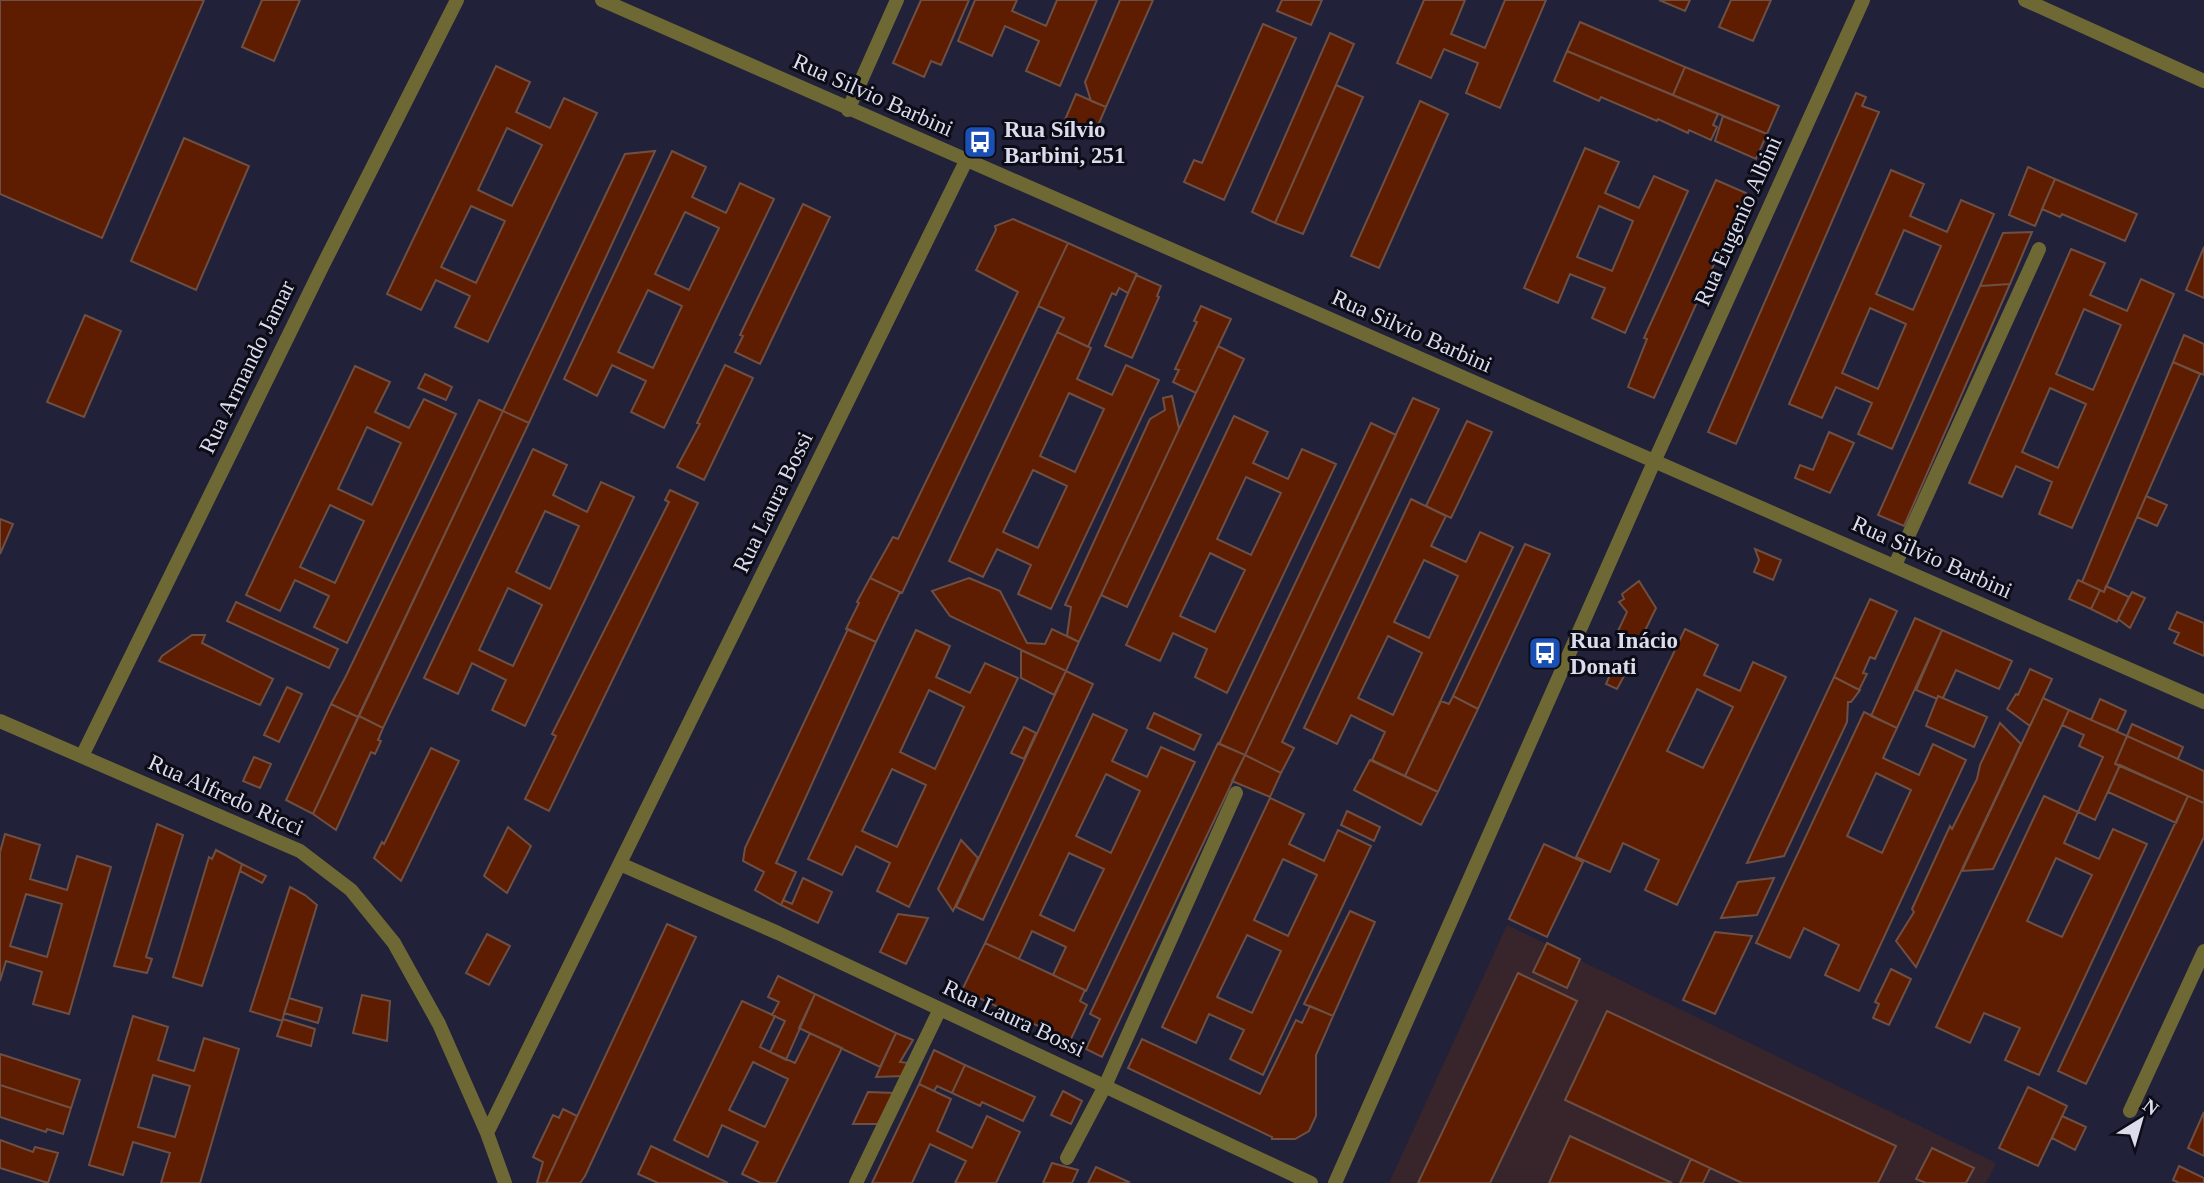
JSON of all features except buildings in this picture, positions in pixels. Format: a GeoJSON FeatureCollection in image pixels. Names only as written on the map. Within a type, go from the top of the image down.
{"type":"FeatureCollection","features":[{"type":"Feature","properties":{"kind":"street","name":"Rua Armando Jamar"},"geometry":{"type":"LineString","coordinates":[[82,756],[323,265],[457,0]]}},
{"type":"Feature","properties":{"kind":"street","name":"Rua Silvio Barbini"},"geometry":{"type":"LineString","coordinates":[[602,0],[2204,702]]}},
{"type":"Feature","properties":{"kind":"street"},"geometry":{"type":"LineString","coordinates":[[849,110],[897,0]]}},
{"type":"Feature","properties":{"kind":"street","name":"Rua Eugenio Albini"},"geometry":{"type":"LineString","coordinates":[[1654,461],[1863,0]]}},
{"type":"Feature","properties":{"kind":"street"},"geometry":{"type":"LineString","coordinates":[[2025,0],[2204,80]]}},
{"type":"Feature","properties":{"kind":"street","name":"Rua Laura Bossi"},"geometry":{"type":"LineString","coordinates":[[487,1132],[966,161]]}},
{"type":"Feature","properties":{"kind":"street"},"geometry":{"type":"LineString","coordinates":[[1895,565],[2039,249]]}},
{"type":"Feature","properties":{"kind":"street"},"geometry":{"type":"LineString","coordinates":[[1335,1183],[1654,461]]}},
{"type":"Feature","properties":{"kind":"street","name":"Rua Alfredo Ricci"},"geometry":{"type":"LineString","coordinates":[[0,721],[300,850],[351,890],[394,943],[439,1024],[487,1132],[505,1183]]}},
{"type":"Feature","properties":{"kind":"street"},"geometry":{"type":"LineString","coordinates":[[1067,1158],[1105,1086],[1236,793]]}},
{"type":"Feature","properties":{"kind":"street","name":"Rua Laura Bossi"},"geometry":{"type":"LineString","coordinates":[[620,864],[778,933],[1311,1183]]}},
{"type":"Feature","properties":{"kind":"street"},"geometry":{"type":"LineString","coordinates":[[2130,1111],[2204,951]]}},
{"type":"Feature","properties":{"kind":"street"},"geometry":{"type":"LineString","coordinates":[[856,1183],[940,1009]]}},
{"type":"Feature","properties":{"kind":"shaded area"},"geometry":{"type":"Polygon","coordinates":[[[1507,925],[1996,1163],[1986,1183],[1389,1183],[1507,925]]]}},
{"type":"Feature","properties":{"kind":"place","name":"Rua Sílvio Barbini, 251"},"geometry":{"type":"Point","coordinates":[980,142]}},
{"type":"Feature","properties":{"kind":"place","name":"Rua Inácio Donati"},"geometry":{"type":"Point","coordinates":[1545,653]}}]}
